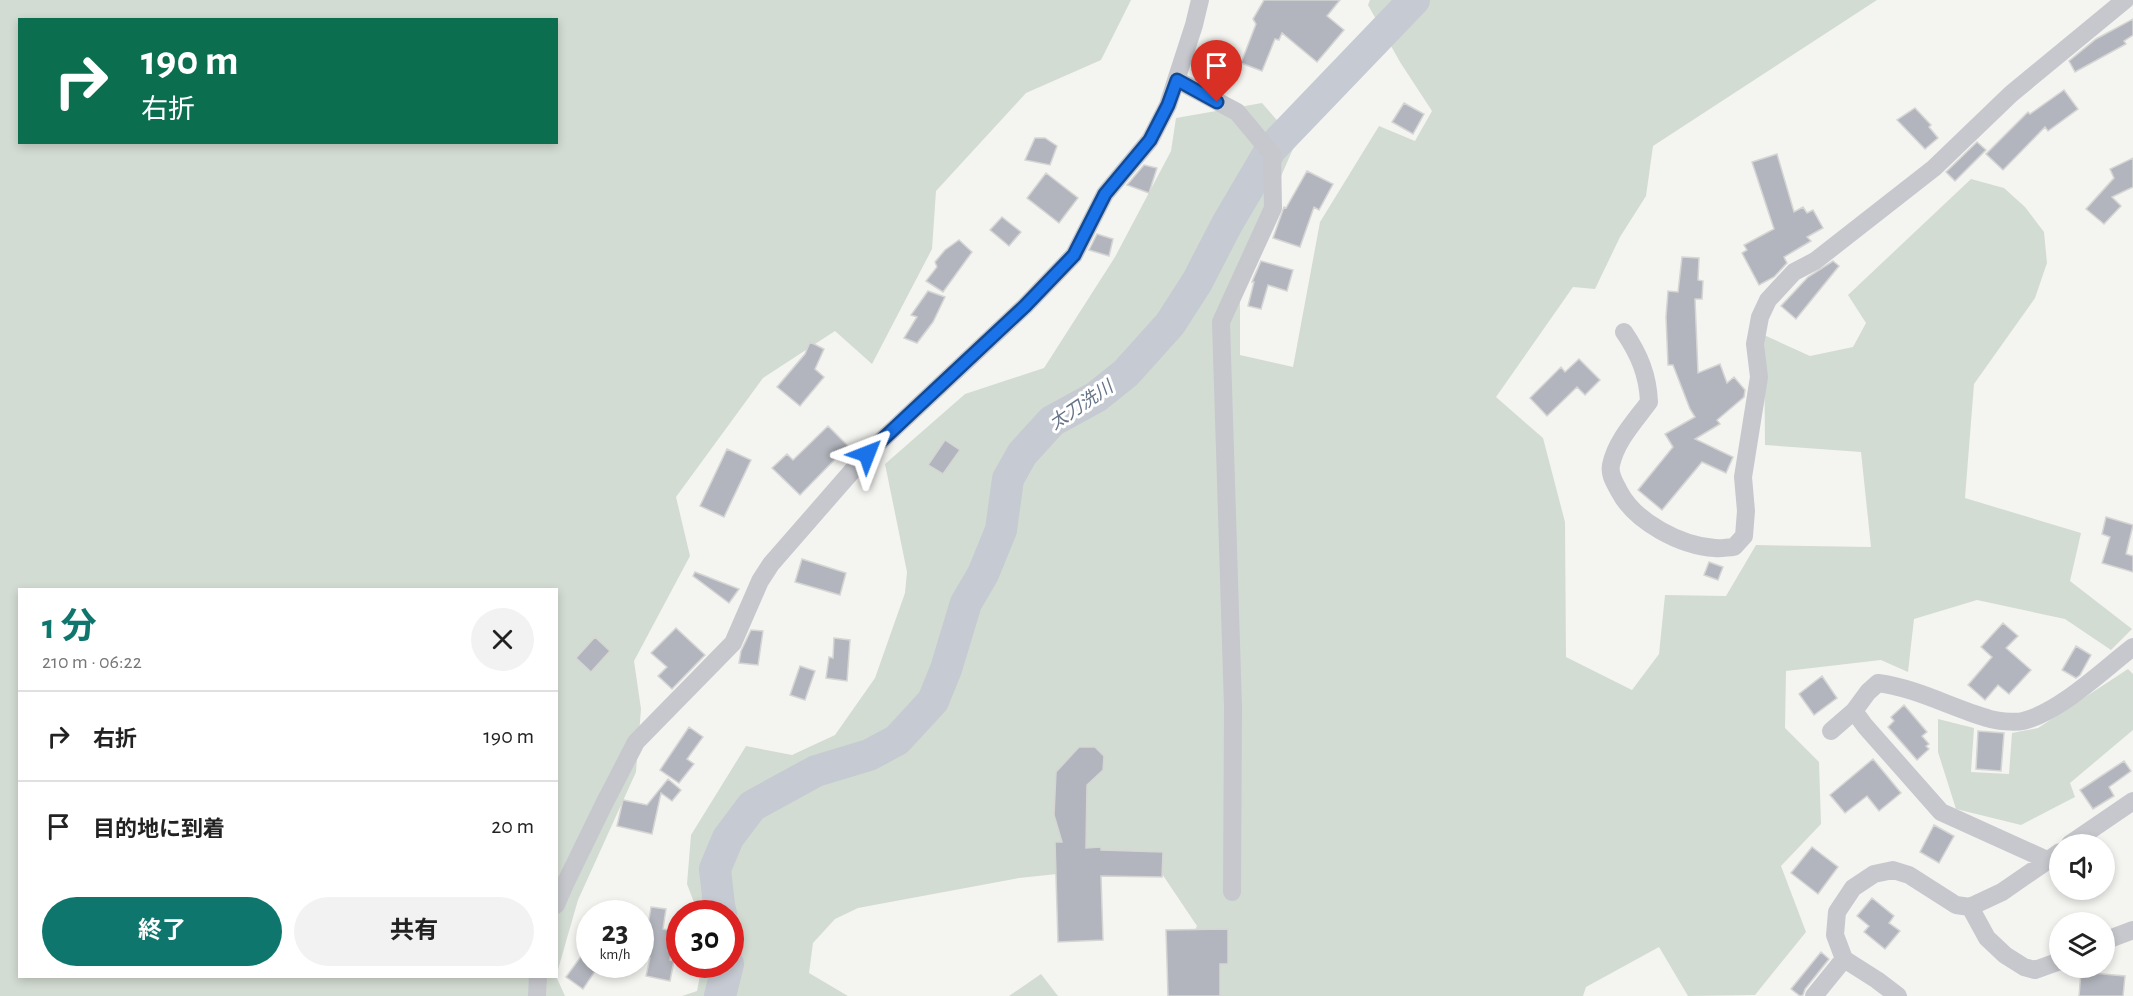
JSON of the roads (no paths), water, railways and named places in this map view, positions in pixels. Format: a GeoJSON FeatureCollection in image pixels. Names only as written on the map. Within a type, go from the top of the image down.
{"type":"FeatureCollection","features":[{"type":"Feature","properties":{"kind":"street"},"geometry":{"type":"LineString","coordinates":[[558,900],[636,742],[733,643],[760,581],[771,564],[867,454],[1025,306],[1074,255],[1105,194],[1150,140],[1168,105],[1200,0]]}},
{"type":"Feature","properties":{"kind":"street"},"geometry":{"type":"LineString","coordinates":[[1624,332],[1635,348],[1644,368],[1648,402],[1618,446],[1611,467],[1613,480],[1622,497],[1636,514],[1660,531],[1716,549],[1734,547],[1744,536],[1746,511],[1743,477],[1759,377],[1755,344],[1760,317],[1768,300],[1794,272],[1815,261],[1934,168],[2011,94],[2125,0]]}},
{"type":"Feature","properties":{"kind":"street"},"geometry":{"type":"LineString","coordinates":[[1177,80],[1237,112],[1272,154],[1273,208],[1221,322],[1233,707],[1232,892]]}},
{"type":"Feature","properties":{"kind":"street"},"geometry":{"type":"LineString","coordinates":[[1831,731],[1854,711],[1878,683],[1900,686],[1990,719],[2021,722],[2044,714],[2085,686],[2133,647]]}},
{"type":"Feature","properties":{"kind":"street"},"geometry":{"type":"LineString","coordinates":[[1854,711],[1941,812],[2049,854]]}},
{"type":"Feature","properties":{"kind":"street"},"geometry":{"type":"LineString","coordinates":[[2085,834],[2133,801]]}},
{"type":"Feature","properties":{"kind":"street"},"geometry":{"type":"LineString","coordinates":[[1898,996],[1844,959],[1835,935],[1837,912],[1853,888],[1874,874],[1893,870],[1909,875],[1956,905],[1970,907],[2002,892],[2049,859]]}},
{"type":"Feature","properties":{"kind":"street"},"geometry":{"type":"LineString","coordinates":[[1970,907],[1987,938],[2005,955],[2024,967],[2035,970],[2049,965]]}},
{"type":"Feature","properties":{"kind":"street"},"geometry":{"type":"LineString","coordinates":[[2115,936],[2133,930]]}},
{"type":"Feature","properties":{"kind":"street"},"geometry":{"type":"LineString","coordinates":[[1814,996],[1844,959]]}},
{"type":"Feature","properties":{"kind":"street"},"geometry":{"type":"LineString","coordinates":[[537,996],[538,978]]}},
{"type":"Feature","properties":{"kind":"waterway","name":"太刀洗川"},"geometry":{"type":"LineString","coordinates":[[718,900],[715,869],[728,838],[752,806],[816,771],[869,755],[897,740],[933,701],[946,669],[966,603],[983,574],[1001,530],[1008,479],[1022,454],[1052,421],[1096,397],[1126,373],[1170,324],[1197,282],[1227,224],[1271,149],[1414,0]]}},
{"type":"Feature","properties":{"kind":"waterway","name":"太刀洗川"},"geometry":{"type":"LineString","coordinates":[[720,996],[724,978]]}}]}
